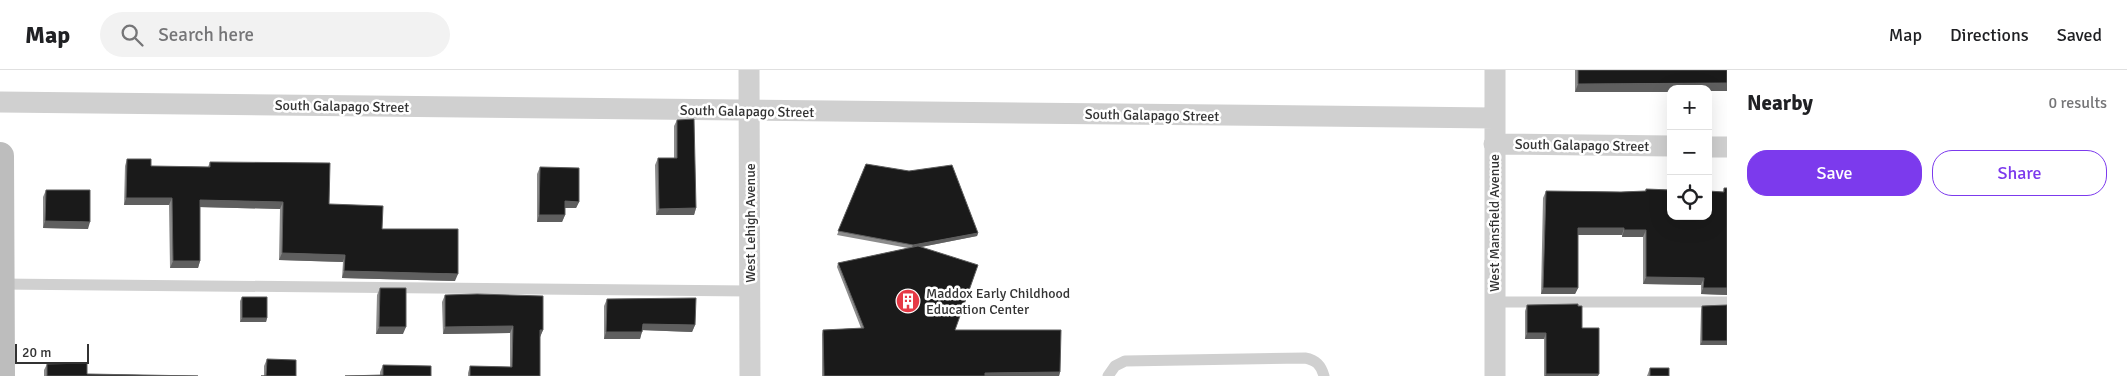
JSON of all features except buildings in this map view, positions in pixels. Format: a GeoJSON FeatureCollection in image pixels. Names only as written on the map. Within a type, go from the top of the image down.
{"type":"FeatureCollection","features":[{"type":"Feature","properties":{"kind":"street","name":"West Lehigh Avenue"},"geometry":{"type":"LineString","coordinates":[[749,70],[750,376]]}},
{"type":"Feature","properties":{"kind":"street","name":"West Mansfield Avenue"},"geometry":{"type":"LineString","coordinates":[[1494,70],[1495,376]]}},
{"type":"Feature","properties":{"kind":"street","name":"South Galapago Street"},"geometry":{"type":"LineString","coordinates":[[0,102],[1494,118]]}},
{"type":"Feature","properties":{"kind":"street","name":"South Galapago Street"},"geometry":{"type":"LineString","coordinates":[[1494,144],[1667,146]]}},
{"type":"Feature","properties":{"kind":"street"},"geometry":{"type":"LineString","coordinates":[[1712,147],[1727,147]]}},
{"type":"Feature","properties":{"kind":"street"},"geometry":{"type":"LineString","coordinates":[[0,156],[1,376]]}},
{"type":"Feature","properties":{"kind":"lane"},"geometry":{"type":"LineString","coordinates":[[0,284],[750,291]]}},
{"type":"Feature","properties":{"kind":"lane"},"geometry":{"type":"LineString","coordinates":[[1494,302],[1727,302]]}},
{"type":"Feature","properties":{"kind":"lane"},"geometry":{"type":"LineString","coordinates":[[1108,376],[1115,366],[1125,361],[1306,358],[1314,360],[1322,368],[1324,376]]}},
{"type":"Feature","properties":{"kind":"place","name":"Maddox Early Childhood Education Center"},"geometry":{"type":"Point","coordinates":[908,301]}}]}
